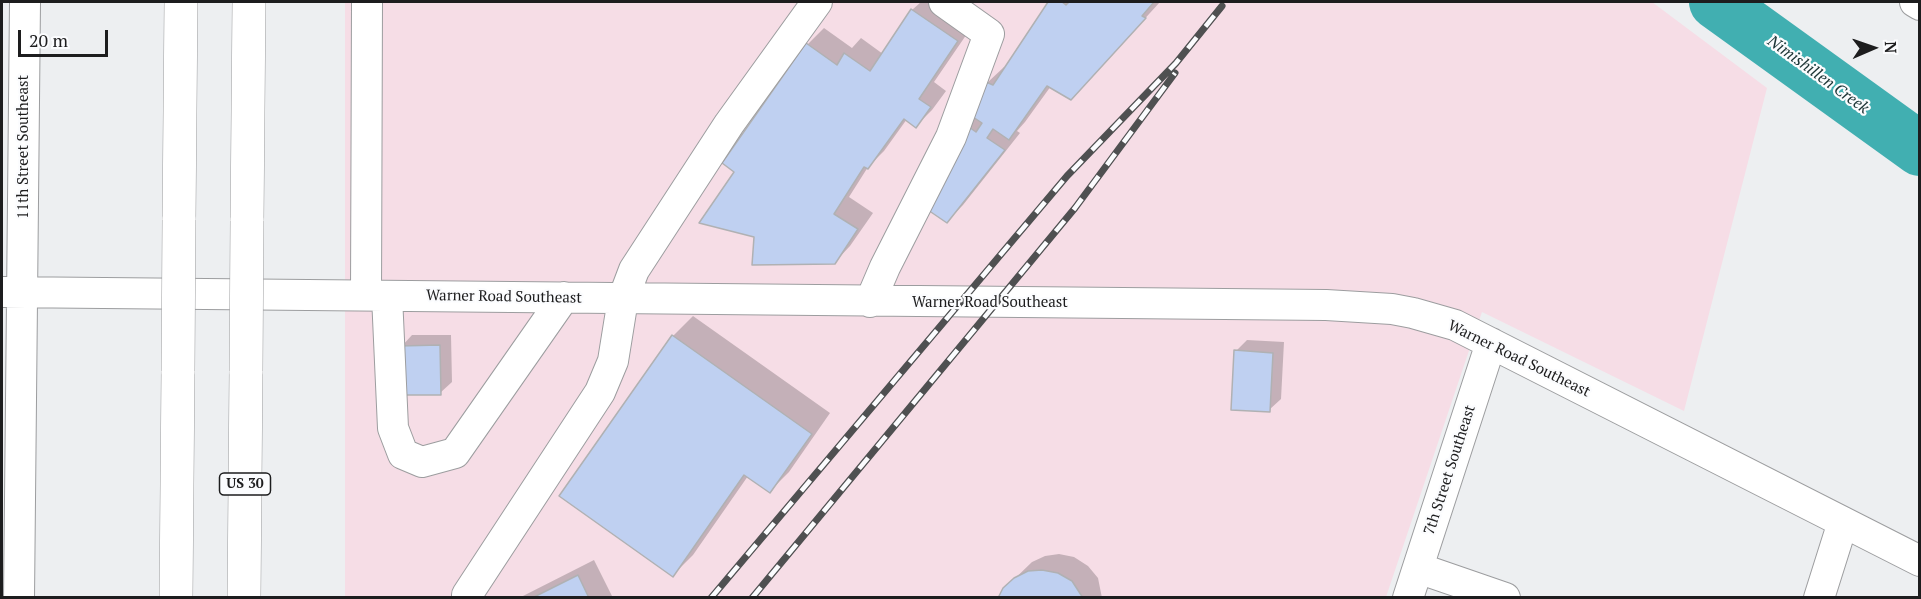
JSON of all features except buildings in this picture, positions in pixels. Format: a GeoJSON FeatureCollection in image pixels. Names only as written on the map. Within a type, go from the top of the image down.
{"type":"FeatureCollection","features":[{"type":"Feature","properties":{"kind":"highway"},"geometry":{"type":"LineString","coordinates":[[176,597],[181,2]]}},
{"type":"Feature","properties":{"kind":"highway","name":"US 30"},"geometry":{"type":"LineString","coordinates":[[244,597],[249,2]]}},
{"type":"Feature","properties":{"kind":"street","name":"11th Street Southeast"},"geometry":{"type":"LineString","coordinates":[[19,597],[12,292],[25,2]]}},
{"type":"Feature","properties":{"kind":"street"},"geometry":{"type":"LineString","coordinates":[[367,2],[376,296],[393,428],[403,454],[422,462],[455,453],[564,297]]}},
{"type":"Feature","properties":{"kind":"street"},"geometry":{"type":"LineString","coordinates":[[467,596],[600,392],[614,361],[623,299],[634,270],[729,124],[817,2]]}},
{"type":"Feature","properties":{"kind":"street"},"geometry":{"type":"LineString","coordinates":[[870,302],[885,267],[951,136],[989,34],[944,2]]}},
{"type":"Feature","properties":{"kind":"street"},"geometry":{"type":"LineString","coordinates":[[1915,2],[1920,5]]}},
{"type":"Feature","properties":{"kind":"street","name":"Warner Road Southeast"},"geometry":{"type":"LineString","coordinates":[[12,292],[1326,305],[1392,309],[1455,325],[1920,561]]}},
{"type":"Feature","properties":{"kind":"street","name":"7th Street Southeast"},"geometry":{"type":"LineString","coordinates":[[1408,597],[1491,343]]}},
{"type":"Feature","properties":{"kind":"street"},"geometry":{"type":"LineString","coordinates":[[1819,597],[1843,522]]}},
{"type":"Feature","properties":{"kind":"street"},"geometry":{"type":"LineString","coordinates":[[1418,568],[1505,597]]}},
{"type":"Feature","properties":{"kind":"shaded area"},"geometry":{"type":"Polygon","coordinates":[[[345,2],[1652,2],[1767,88],[1684,411],[1482,312],[1386,597],[345,598],[345,2]]]}},
{"type":"Feature","properties":{"kind":"waterway","name":"Nimishillen Creek"},"geometry":{"type":"LineString","coordinates":[[1716,2],[1920,149]]}},
{"type":"Feature","properties":{"kind":"railway"},"geometry":{"type":"LineString","coordinates":[[711,598],[1067,176],[1176,63],[1222,6]]}},
{"type":"Feature","properties":{"kind":"railway"},"geometry":{"type":"LineString","coordinates":[[752,598],[1075,208],[1175,73]]}}]}
